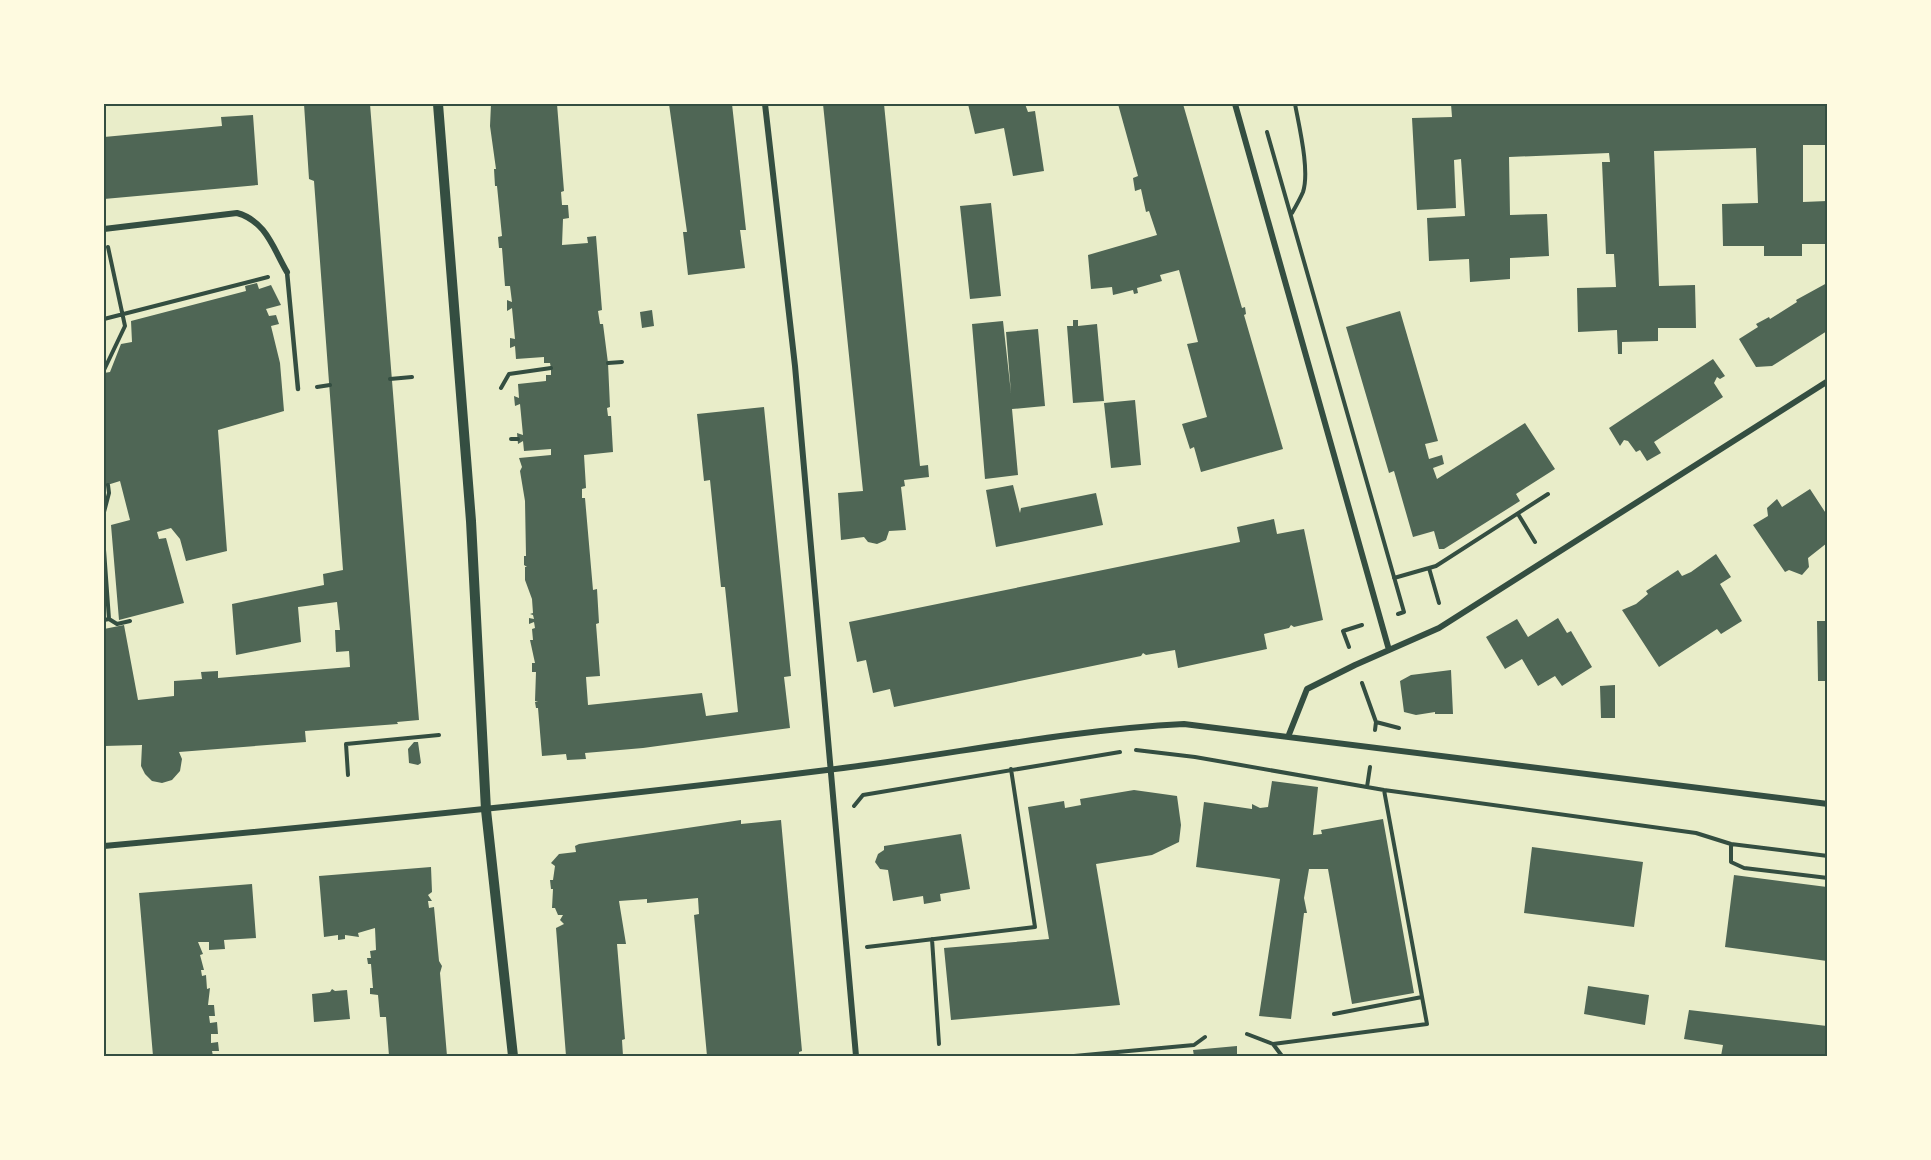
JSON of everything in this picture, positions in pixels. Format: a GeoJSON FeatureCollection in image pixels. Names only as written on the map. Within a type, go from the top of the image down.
{"type":"FeatureCollection","features":[{"type":"Feature","properties":{"kind":"street"},"geometry":{"type":"LineString","coordinates":[[438,104],[471,521],[486,810],[513,1056]]}},
{"type":"Feature","properties":{"kind":"street"},"geometry":{"type":"LineString","coordinates":[[765,104],[795,366],[856,1056]]}},
{"type":"Feature","properties":{"kind":"street"},"geometry":{"type":"LineString","coordinates":[[1235,104],[1389,650]]}},
{"type":"Feature","properties":{"kind":"street"},"geometry":{"type":"LineString","coordinates":[[104,229],[237,213],[252,217],[263,230],[287,272]]}},
{"type":"Feature","properties":{"kind":"street"},"geometry":{"type":"LineString","coordinates":[[1288,737],[1307,689],[1439,628],[1827,381]]}},
{"type":"Feature","properties":{"kind":"street"},"geometry":{"type":"LineString","coordinates":[[104,846],[486,810],[830,770],[1118,727],[1184,724],[1702,786],[1827,804]]}},
{"type":"Feature","properties":{"kind":"lane"},"geometry":{"type":"LineString","coordinates":[[287,272],[298,389]]}},
{"type":"Feature","properties":{"kind":"path"},"geometry":{"type":"LineString","coordinates":[[1292,214],[1304,191],[1301,137],[1294,104]]}},
{"type":"Feature","properties":{"kind":"path"},"geometry":{"type":"LineString","coordinates":[[1265,126],[1404,612]]}},
{"type":"Feature","properties":{"kind":"path"},"geometry":{"type":"LineString","coordinates":[[104,229],[125,326],[104,370]]}},
{"type":"Feature","properties":{"kind":"path"},"geometry":{"type":"LineString","coordinates":[[104,320],[287,272]]}},
{"type":"Feature","properties":{"kind":"path"},"geometry":{"type":"LineString","coordinates":[[608,363],[622,362]]}},
{"type":"Feature","properties":{"kind":"path"},"geometry":{"type":"LineString","coordinates":[[501,388],[508,374],[551,368]]}},
{"type":"Feature","properties":{"kind":"path"},"geometry":{"type":"LineString","coordinates":[[390,379],[412,377]]}},
{"type":"Feature","properties":{"kind":"path"},"geometry":{"type":"LineString","coordinates":[[512,439],[518,439]]}},
{"type":"Feature","properties":{"kind":"path"},"geometry":{"type":"LineString","coordinates":[[104,512],[109,493],[108,485]]}},
{"type":"Feature","properties":{"kind":"path"},"geometry":{"type":"LineString","coordinates":[[1394,578],[1436,566],[1548,494]]}},
{"type":"Feature","properties":{"kind":"path"},"geometry":{"type":"LineString","coordinates":[[1518,514],[1535,542]]}},
{"type":"Feature","properties":{"kind":"path"},"geometry":{"type":"LineString","coordinates":[[104,550],[109,619]]}},
{"type":"Feature","properties":{"kind":"path"},"geometry":{"type":"LineString","coordinates":[[1429,568],[1439,603]]}},
{"type":"Feature","properties":{"kind":"path"},"geometry":{"type":"LineString","coordinates":[[104,620],[109,619],[117,624],[130,621]]}},
{"type":"Feature","properties":{"kind":"path"},"geometry":{"type":"LineString","coordinates":[[348,775],[346,744],[439,735]]}},
{"type":"Feature","properties":{"kind":"path"},"geometry":{"type":"LineString","coordinates":[[1135,750],[1384,790],[1696,833],[1731,844],[1827,856]]}},
{"type":"Feature","properties":{"kind":"path"},"geometry":{"type":"LineString","coordinates":[[852,808],[863,795],[1124,752]]}},
{"type":"Feature","properties":{"kind":"path"},"geometry":{"type":"LineString","coordinates":[[865,947],[1035,927],[1011,769]]}},
{"type":"Feature","properties":{"kind":"path"},"geometry":{"type":"LineString","coordinates":[[1247,1034],[1273,1044],[1427,1024],[1384,790]]}},
{"type":"Feature","properties":{"kind":"path"},"geometry":{"type":"LineString","coordinates":[[1731,844],[1731,862],[1744,868],[1827,878]]}},
{"type":"Feature","properties":{"kind":"path"},"geometry":{"type":"LineString","coordinates":[[864,936],[866,959]]}},
{"type":"Feature","properties":{"kind":"path"},"geometry":{"type":"LineString","coordinates":[[932,939],[939,1044]]}},
{"type":"Feature","properties":{"kind":"path"},"geometry":{"type":"LineString","coordinates":[[1334,1014],[1422,997]]}},
{"type":"Feature","properties":{"kind":"path"},"geometry":{"type":"LineString","coordinates":[[1074,1056],[1194,1045],[1205,1037]]}},
{"type":"Feature","properties":{"kind":"path"},"geometry":{"type":"LineString","coordinates":[[1273,1044],[1281,1056]]}},
{"type":"Feature","properties":{"kind":"path"},"geometry":{"type":"LineString","coordinates":[[1485,1056],[1619,1056]]}},
{"type":"Feature","properties":{"kind":"building"},"geometry":{"type":"Polygon","coordinates":[[[304,104],[370,104],[419,720],[397,722],[398,724],[305,731],[306,742],[179,752],[182,759],[180,771],[172,780],[162,783],[152,781],[141,766],[142,745],[104,746],[104,629],[124,625],[138,700],[174,696],[174,681],[202,679],[201,672],[218,671],[218,678],[350,667],[349,651],[336,652],[335,630],[340,630],[337,602],[298,607],[301,642],[236,655],[232,604],[324,585],[323,574],[343,570],[314,181],[309,179],[304,104]]]}},
{"type":"Feature","properties":{"kind":"building"},"geometry":{"type":"Polygon","coordinates":[[[491,104],[557,104],[564,191],[561,192],[562,205],[568,205],[569,218],[563,219],[562,245],[588,243],[587,237],[596,236],[602,310],[598,311],[600,324],[603,324],[608,363],[610,407],[607,408],[608,416],[611,416],[613,452],[584,455],[586,488],[582,489],[582,498],[585,498],[593,590],[597,589],[599,623],[596,624],[600,676],[586,677],[588,705],[702,693],[706,716],[738,712],[725,587],[721,587],[710,480],[704,481],[697,414],[764,407],[791,676],[784,677],[790,728],[643,748],[585,753],[586,759],[567,760],[566,754],[542,756],[538,708],[535,702],[538,702],[535,701],[536,672],[532,672],[532,663],[535,663],[530,640],[533,640],[532,629],[535,628],[534,622],[529,624],[529,618],[534,619],[530,614],[533,613],[532,599],[525,580],[525,567],[527,567],[524,565],[524,556],[526,556],[525,501],[519,458],[551,455],[551,449],[524,451],[523,441],[518,444],[517,433],[523,435],[520,404],[515,406],[514,396],[519,398],[518,384],[546,381],[546,375],[551,375],[551,368],[550,363],[544,363],[544,357],[516,359],[515,346],[510,348],[510,338],[515,339],[512,308],[507,311],[507,300],[512,302],[510,286],[505,286],[502,248],[499,248],[498,237],[502,236],[490,126],[491,104]]]}},
{"type":"Feature","properties":{"kind":"building"},"geometry":{"type":"Polygon","coordinates":[[[669,104],[732,104],[746,230],[740,230],[745,268],[688,275],[683,232],[687,232],[669,104]]]}},
{"type":"Feature","properties":{"kind":"building"},"geometry":{"type":"Polygon","coordinates":[[[823,104],[884,104],[920,466],[928,465],[929,477],[904,480],[905,486],[901,487],[906,530],[889,531],[886,540],[877,544],[868,542],[864,537],[841,540],[838,493],[863,491],[823,104]]]}},
{"type":"Feature","properties":{"kind":"building"},"geometry":{"type":"Polygon","coordinates":[[[968,104],[1025,104],[1028,112],[1035,111],[1044,171],[1013,176],[1004,128],[975,134],[968,104]]]}},
{"type":"Feature","properties":{"kind":"building"},"geometry":{"type":"Polygon","coordinates":[[[1118,104],[1183,104],[1242,308],[1245,307],[1246,314],[1244,315],[1283,449],[1201,472],[1194,447],[1190,449],[1182,424],[1207,417],[1187,344],[1198,342],[1179,270],[1160,275],[1162,281],[1137,288],[1138,293],[1134,294],[1133,290],[1113,295],[1112,287],[1091,289],[1088,255],[1157,235],[1149,211],[1146,212],[1141,189],[1135,191],[1133,178],[1138,176],[1118,104]]]}},
{"type":"Feature","properties":{"kind":"building"},"geometry":{"type":"Polygon","coordinates":[[[1451,104],[1827,104],[1827,145],[1803,145],[1803,202],[1827,201],[1827,244],[1802,244],[1802,256],[1764,256],[1764,246],[1723,246],[1722,204],[1758,203],[1756,148],[1654,151],[1659,286],[1695,285],[1696,328],[1658,328],[1658,341],[1622,342],[1622,354],[1618,354],[1617,330],[1578,332],[1577,288],[1616,287],[1614,254],[1606,254],[1602,162],[1610,162],[1609,153],[1509,157],[1510,215],[1547,214],[1549,256],[1510,258],[1510,279],[1470,282],[1469,259],[1429,261],[1427,218],[1465,216],[1461,159],[1454,160],[1456,208],[1417,210],[1412,118],[1452,117],[1451,104]]]}},
{"type":"Feature","properties":{"kind":"building"},"geometry":{"type":"Polygon","coordinates":[[[253,115],[258,185],[104,199],[104,137],[222,126],[221,117],[253,115]]]}},
{"type":"Feature","properties":{"kind":"building"},"geometry":{"type":"Polygon","coordinates":[[[991,203],[1001,296],[970,299],[960,206],[991,203]]]}},
{"type":"Feature","properties":{"kind":"building"},"geometry":{"type":"Polygon","coordinates":[[[257,283],[259,289],[271,285],[281,305],[266,309],[269,316],[276,315],[279,324],[271,326],[280,363],[284,411],[218,430],[227,551],[186,561],[180,539],[171,528],[157,532],[159,539],[166,538],[184,603],[119,620],[111,525],[130,520],[120,481],[104,486],[104,373],[110,372],[121,344],[132,342],[131,321],[246,291],[245,286],[257,283]]]}},
{"type":"Feature","properties":{"kind":"building"},"geometry":{"type":"Polygon","coordinates":[[[1827,283],[1827,331],[1772,366],[1756,367],[1739,339],[1758,327],[1756,324],[1769,317],[1770,319],[1797,302],[1796,300],[1827,283]]]}},
{"type":"Feature","properties":{"kind":"building"},"geometry":{"type":"Polygon","coordinates":[[[652,310],[654,326],[642,328],[640,312],[652,310]]]}},
{"type":"Feature","properties":{"kind":"building"},"geometry":{"type":"Polygon","coordinates":[[[1400,311],[1438,441],[1425,444],[1429,459],[1442,455],[1444,464],[1433,468],[1437,479],[1525,423],[1555,469],[1516,494],[1520,501],[1444,549],[1439,549],[1434,531],[1413,537],[1394,471],[1389,473],[1346,327],[1400,311]]]}},
{"type":"Feature","properties":{"kind":"building"},"geometry":{"type":"Polygon","coordinates":[[[1073,320],[1078,320],[1078,326],[1097,324],[1104,401],[1073,403],[1067,326],[1073,326],[1073,320]]]}},
{"type":"Feature","properties":{"kind":"building"},"geometry":{"type":"Polygon","coordinates":[[[1003,321],[1011,393],[1006,332],[1038,329],[1045,406],[1012,409],[1018,475],[985,479],[972,324],[1003,321]]]}},
{"type":"Feature","properties":{"kind":"building"},"geometry":{"type":"Polygon","coordinates":[[[1713,359],[1725,376],[1720,379],[1717,377],[1714,383],[1723,397],[1654,442],[1661,453],[1647,461],[1640,450],[1636,452],[1628,441],[1624,440],[1620,446],[1609,428],[1713,359]]]}},
{"type":"Feature","properties":{"kind":"building"},"geometry":{"type":"Polygon","coordinates":[[[1135,400],[1141,465],[1111,468],[1104,403],[1135,400]]]}},
{"type":"Feature","properties":{"kind":"building"},"geometry":{"type":"Polygon","coordinates":[[[1013,485],[1020,513],[1021,508],[1096,493],[1103,525],[996,547],[986,490],[1013,485]]]}},
{"type":"Feature","properties":{"kind":"building"},"geometry":{"type":"Polygon","coordinates":[[[1810,489],[1827,515],[1827,543],[1808,558],[1809,567],[1802,575],[1789,570],[1785,572],[1753,525],[1768,516],[1767,508],[1777,499],[1782,507],[1810,489]]]}},
{"type":"Feature","properties":{"kind":"building"},"geometry":{"type":"Polygon","coordinates":[[[1274,519],[1277,534],[1304,529],[1323,620],[1294,627],[1291,625],[1289,628],[1264,634],[1267,649],[1178,668],[1175,650],[1146,655],[1143,653],[1141,656],[894,707],[890,689],[873,693],[866,660],[857,662],[849,622],[1240,542],[1237,527],[1274,519]]]}},
{"type":"Feature","properties":{"kind":"building"},"geometry":{"type":"Polygon","coordinates":[[[1716,554],[1731,577],[1720,584],[1742,621],[1721,634],[1717,629],[1659,667],[1622,610],[1636,604],[1648,594],[1646,591],[1678,570],[1682,576],[1716,554]]]}},
{"type":"Feature","properties":{"kind":"building"},"geometry":{"type":"Polygon","coordinates":[[[1558,618],[1567,633],[1571,631],[1592,667],[1562,686],[1555,676],[1538,686],[1522,659],[1505,669],[1486,637],[1517,619],[1528,637],[1558,618]]]}},
{"type":"Feature","properties":{"kind":"building"},"geometry":{"type":"Polygon","coordinates":[[[1817,621],[1827,621],[1827,681],[1818,681],[1817,621]]]}},
{"type":"Feature","properties":{"kind":"building"},"geometry":{"type":"Polygon","coordinates":[[[1451,670],[1453,714],[1435,714],[1435,712],[1416,715],[1404,712],[1400,681],[1411,675],[1451,670]]]}},
{"type":"Feature","properties":{"kind":"building"},"geometry":{"type":"Polygon","coordinates":[[[1615,685],[1615,718],[1601,718],[1600,686],[1615,685]]]}},
{"type":"Feature","properties":{"kind":"building"},"geometry":{"type":"Polygon","coordinates":[[[414,742],[418,742],[421,763],[418,765],[409,763],[408,749],[414,742]]]}},
{"type":"Feature","properties":{"kind":"building"},"geometry":{"type":"Polygon","coordinates":[[[1272,781],[1318,787],[1313,835],[1322,834],[1321,830],[1383,819],[1414,993],[1352,1004],[1328,869],[1309,869],[1304,898],[1307,913],[1304,913],[1291,1019],[1259,1016],[1280,879],[1196,867],[1204,802],[1252,809],[1252,804],[1260,808],[1268,807],[1272,781]]]}},
{"type":"Feature","properties":{"kind":"building"},"geometry":{"type":"Polygon","coordinates":[[[1134,790],[1177,796],[1181,825],[1179,842],[1152,855],[1096,864],[1120,1005],[951,1020],[944,948],[1049,939],[1028,807],[1064,801],[1065,808],[1081,805],[1080,799],[1134,790]]]}},
{"type":"Feature","properties":{"kind":"building"},"geometry":{"type":"Polygon","coordinates":[[[741,820],[741,824],[781,820],[802,1051],[799,1052],[799,1056],[707,1056],[694,915],[699,914],[698,898],[647,903],[647,899],[619,901],[626,944],[617,944],[625,1039],[622,1040],[623,1056],[566,1056],[556,928],[564,924],[560,920],[563,915],[558,915],[555,908],[552,908],[553,889],[551,889],[550,880],[553,880],[555,866],[551,863],[559,854],[576,852],[575,846],[579,844],[741,820]]]}},
{"type":"Feature","properties":{"kind":"building"},"geometry":{"type":"Polygon","coordinates":[[[961,834],[970,889],[940,894],[941,901],[924,904],[923,896],[893,901],[888,870],[880,869],[875,862],[878,854],[884,850],[884,846],[961,834]]]}},
{"type":"Feature","properties":{"kind":"building"},"geometry":{"type":"Polygon","coordinates":[[[1532,847],[1643,862],[1634,927],[1524,913],[1532,847]]]}},
{"type":"Feature","properties":{"kind":"building"},"geometry":{"type":"Polygon","coordinates":[[[431,867],[432,892],[428,895],[432,901],[428,901],[429,908],[434,907],[439,961],[442,966],[440,973],[447,1056],[389,1056],[386,1017],[380,1017],[378,995],[370,994],[370,988],[373,988],[371,964],[368,964],[367,958],[371,958],[370,951],[376,950],[375,928],[358,933],[359,937],[345,935],[345,939],[338,940],[338,935],[324,937],[319,876],[431,867]]]}},
{"type":"Feature","properties":{"kind":"building"},"geometry":{"type":"Polygon","coordinates":[[[1734,875],[1827,887],[1827,961],[1725,947],[1734,875]]]}},
{"type":"Feature","properties":{"kind":"building"},"geometry":{"type":"Polygon","coordinates":[[[252,884],[256,938],[224,940],[225,949],[209,950],[209,942],[198,942],[203,954],[200,955],[204,970],[201,970],[202,976],[206,975],[207,989],[210,988],[208,1005],[214,1005],[215,1016],[209,1016],[210,1023],[217,1022],[218,1034],[211,1034],[211,1043],[218,1042],[219,1051],[212,1051],[213,1056],[153,1056],[139,893],[252,884]]]}},
{"type":"Feature","properties":{"kind":"building"},"geometry":{"type":"Polygon","coordinates":[[[1588,986],[1649,995],[1645,1025],[1584,1014],[1588,986]]]}},
{"type":"Feature","properties":{"kind":"building"},"geometry":{"type":"Polygon","coordinates":[[[332,989],[347,990],[350,1019],[314,1022],[312,994],[330,992],[332,989]]]}},
{"type":"Feature","properties":{"kind":"building"},"geometry":{"type":"Polygon","coordinates":[[[1689,1010],[1827,1026],[1827,1056],[1721,1056],[1723,1045],[1684,1039],[1689,1010]]]}},
{"type":"Feature","properties":{"kind":"building"},"geometry":{"type":"Polygon","coordinates":[[[1237,1046],[1237,1056],[1194,1056],[1193,1050],[1237,1046]]]}}]}
